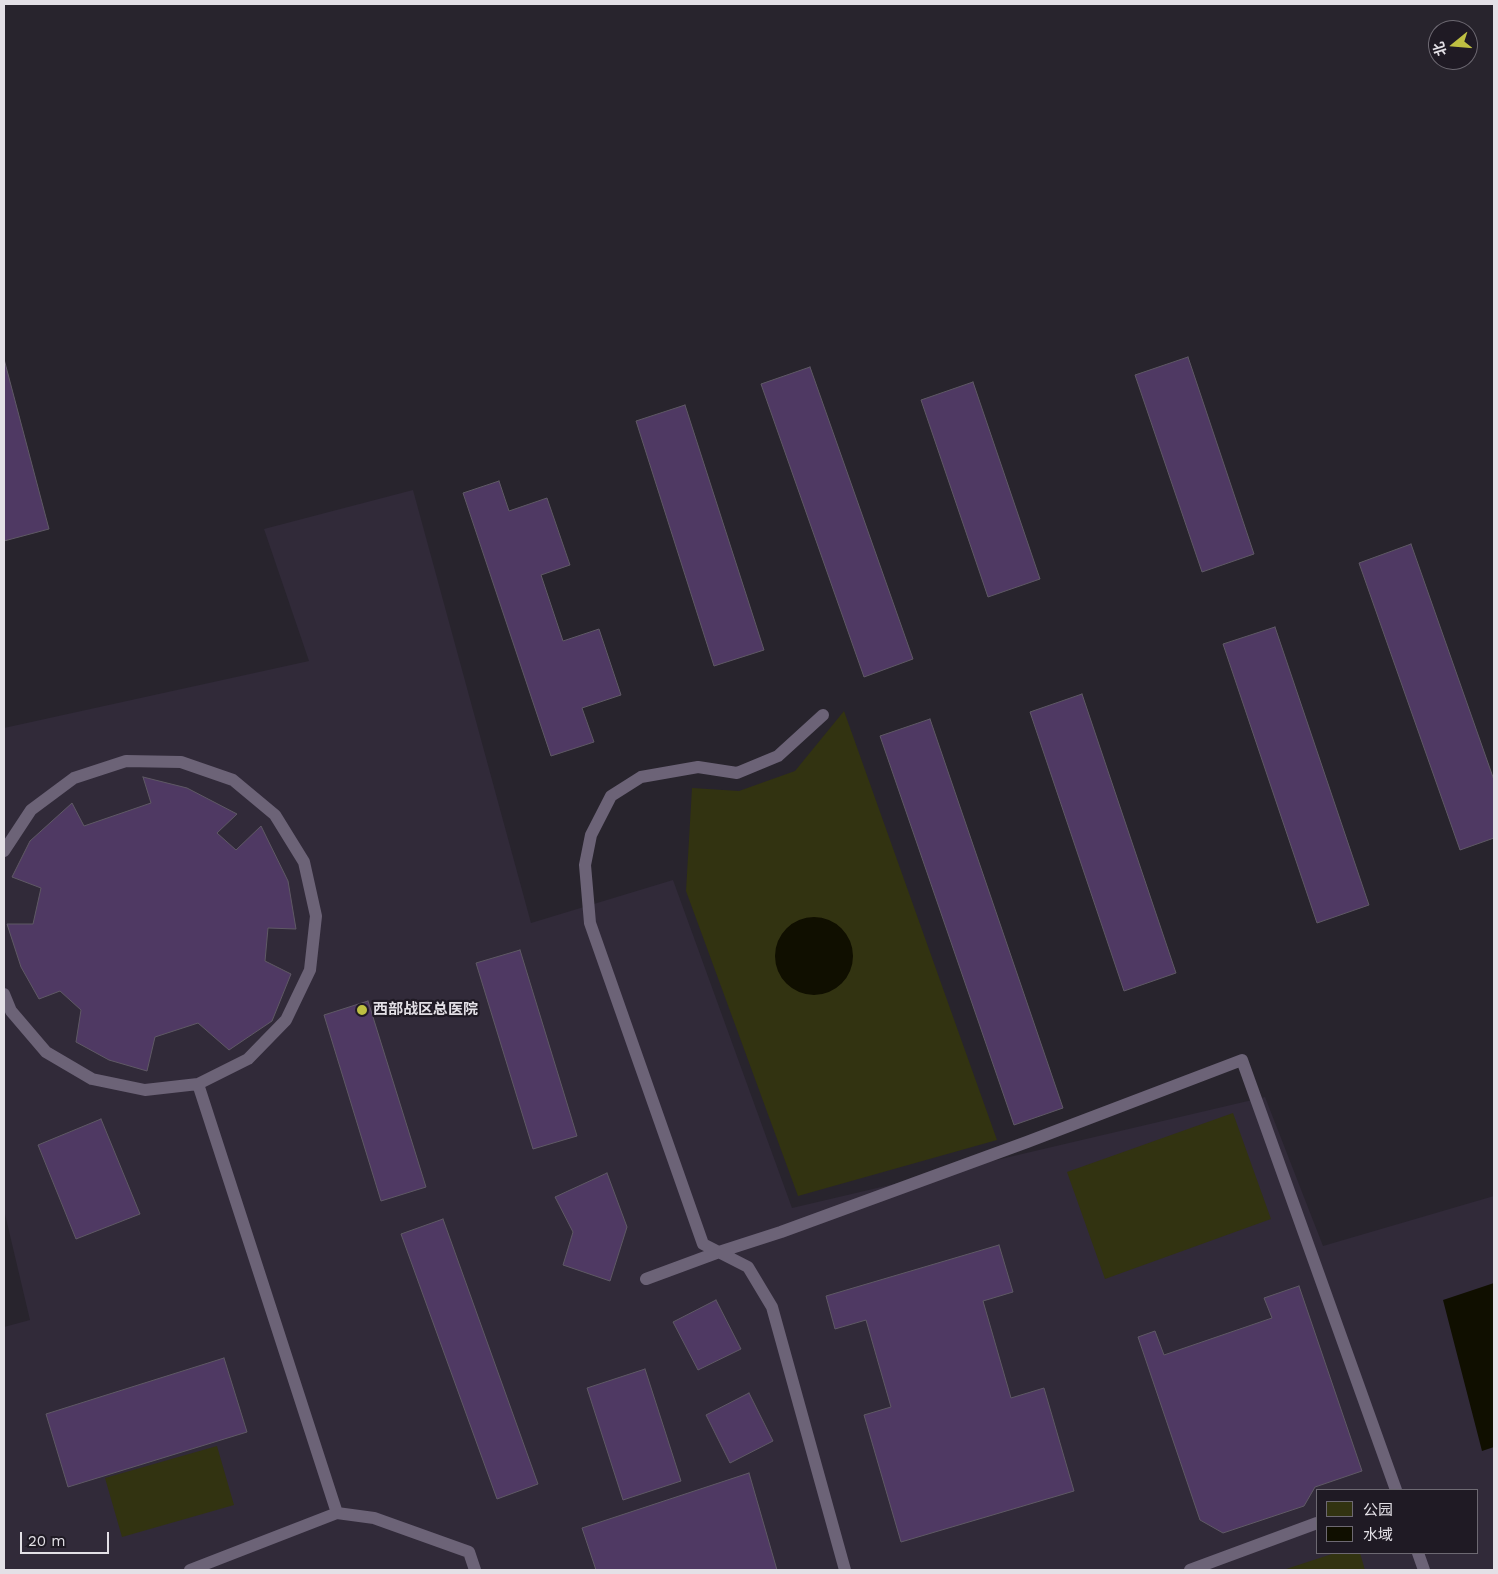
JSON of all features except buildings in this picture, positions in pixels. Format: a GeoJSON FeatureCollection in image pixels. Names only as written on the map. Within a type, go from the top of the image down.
{"type":"FeatureCollection","features":[{"type":"Feature","properties":{"kind":"lane"},"geometry":{"type":"LineString","coordinates":[[822,715],[778,756],[737,773],[698,767],[641,777],[611,796],[591,835],[585,865],[590,923],[703,1244],[748,1267],[772,1308],[845,1570]]}},
{"type":"Feature","properties":{"kind":"lane"},"geometry":{"type":"LineString","coordinates":[[4,851],[31,810],[74,778],[126,761],[181,762],[233,780],[275,815],[304,862],[316,916],[310,970],[286,1020],[248,1059],[198,1084],[145,1090],[92,1079],[46,1052],[11,1011],[4,994]]}},
{"type":"Feature","properties":{"kind":"lane"},"geometry":{"type":"LineString","coordinates":[[646,1279],[1027,1142],[1242,1060],[1396,1489]]}},
{"type":"Feature","properties":{"kind":"lane"},"geometry":{"type":"LineString","coordinates":[[198,1084],[337,1513]]}},
{"type":"Feature","properties":{"kind":"lane"},"geometry":{"type":"LineString","coordinates":[[190,1570],[337,1513],[374,1518],[469,1552],[475,1570]]}},
{"type":"Feature","properties":{"kind":"lane"},"geometry":{"type":"LineString","coordinates":[[1190,1570],[1316,1523]]}},
{"type":"Feature","properties":{"kind":"lane"},"geometry":{"type":"LineString","coordinates":[[1418,1554],[1424,1570]]}},
{"type":"Feature","properties":{"kind":"shaded area","name":"西部战区总医院"},"geometry":{"type":"Polygon","coordinates":[[[413,490],[531,923],[673,880],[792,1208],[1265,1097],[1323,1246],[1494,1196],[1494,1570],[4,1570],[4,1327],[30,1320],[4,1210],[4,728],[309,661],[264,529],[413,490]]]}},
{"type":"Feature","properties":{"kind":"green space"},"geometry":{"type":"Polygon","coordinates":[[[844,711],[997,1140],[798,1196],[686,891],[692,788],[739,791],[795,771],[844,711]]]}},
{"type":"Feature","properties":{"kind":"green space"},"geometry":{"type":"Polygon","coordinates":[[[1233,1113],[1271,1219],[1105,1279],[1067,1172],[1233,1113]]]}},
{"type":"Feature","properties":{"kind":"green space"},"geometry":{"type":"Polygon","coordinates":[[[217,1446],[234,1505],[122,1537],[105,1478],[217,1446]]]}},
{"type":"Feature","properties":{"kind":"green space"},"geometry":{"type":"Polygon","coordinates":[[[1332,1554],[1360,1554],[1365,1570],[1283,1570],[1332,1554]]]}},
{"type":"Feature","properties":{"kind":"water"},"geometry":{"type":"Polygon","coordinates":[[[814,917],[829,920],[846,934],[850,941],[853,956],[850,971],[836,988],[829,992],[814,995],[799,992],[782,978],[778,971],[775,956],[778,941],[792,924],[799,920],[814,917]]]}},
{"type":"Feature","properties":{"kind":"water"},"geometry":{"type":"Polygon","coordinates":[[[1494,1283],[1494,1447],[1482,1451],[1443,1300],[1494,1283]]]}},
{"type":"Feature","properties":{"kind":"place","name":"西部战区总医院"},"geometry":{"type":"Point","coordinates":[362,1010]}}]}
